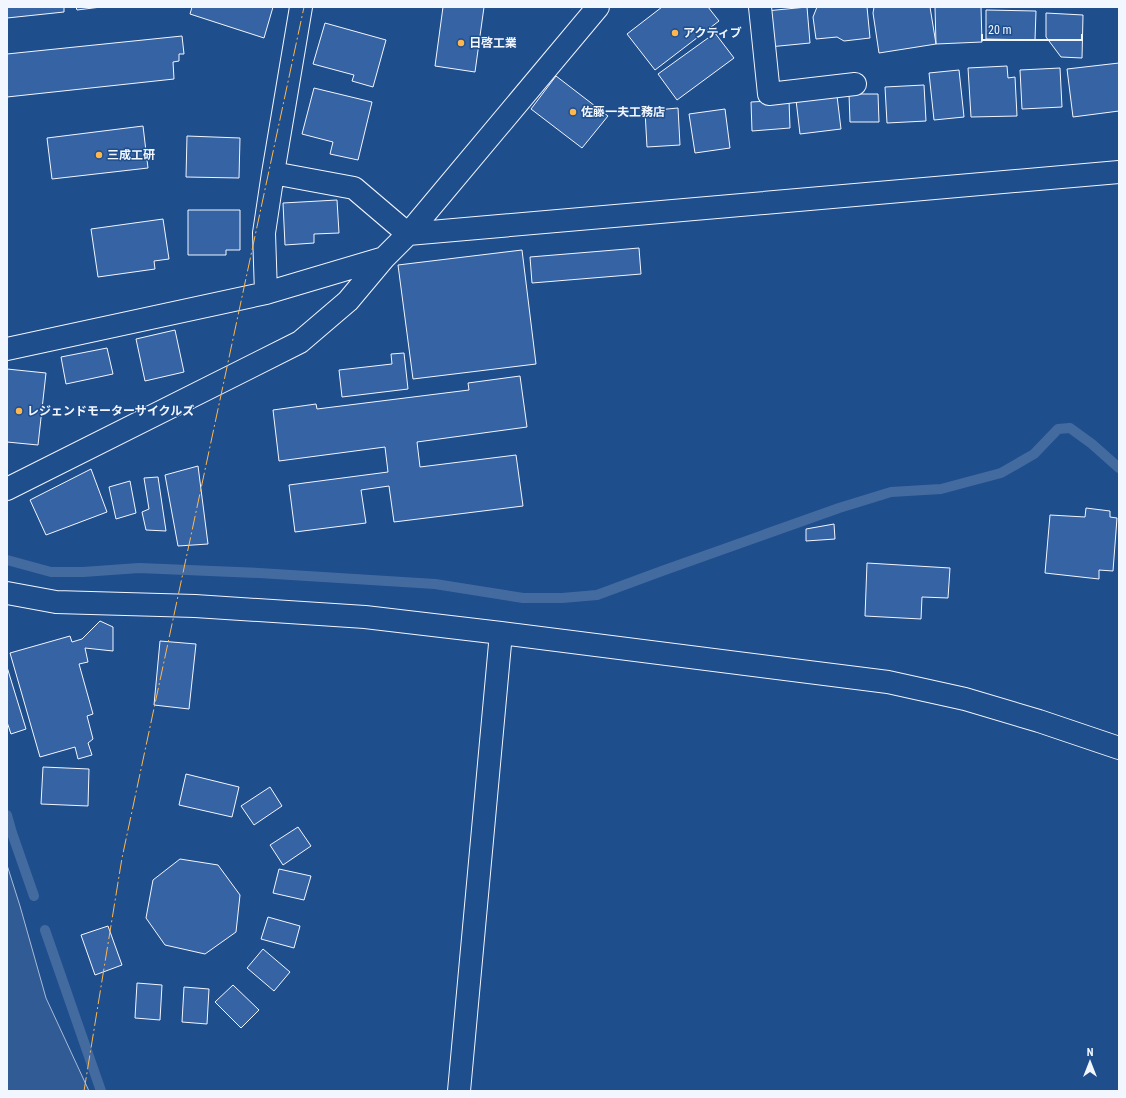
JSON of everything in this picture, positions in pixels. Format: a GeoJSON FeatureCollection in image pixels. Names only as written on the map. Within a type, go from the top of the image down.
{"type":"FeatureCollection","features":[{"type":"Feature","properties":{"kind":"street"},"geometry":{"type":"LineString","coordinates":[[266,293],[264,233],[301,7]]}},
{"type":"Feature","properties":{"kind":"street"},"geometry":{"type":"LineString","coordinates":[[7,489],[300,342],[348,301],[384,258],[408,234],[598,7]]}},
{"type":"Feature","properties":{"kind":"street"},"geometry":{"type":"LineString","coordinates":[[760,7],[769,94],[856,84]]}},
{"type":"Feature","properties":{"kind":"street"},"geometry":{"type":"LineString","coordinates":[[273,173],[354,188],[408,234],[1119,172]]}},
{"type":"Feature","properties":{"kind":"street"},"geometry":{"type":"LineString","coordinates":[[7,349],[266,293],[384,258]]}},
{"type":"Feature","properties":{"kind":"street"},"geometry":{"type":"LineString","coordinates":[[7,593],[56,602],[195,606],[365,617],[888,682],[965,699],[1039,721],[1119,748]]}},
{"type":"Feature","properties":{"kind":"street"},"geometry":{"type":"LineString","coordinates":[[459,1091],[501,633]]}},
{"type":"Feature","properties":{"kind":"shaded area"},"geometry":{"type":"Polygon","coordinates":[[[7,865],[46,998],[89,1091],[7,1091],[7,865]]]}},
{"type":"Feature","properties":{"kind":"building"},"geometry":{"type":"Polygon","coordinates":[[[7,7],[64,7],[64,12],[7,18],[7,7]]]}},
{"type":"Feature","properties":{"kind":"building"},"geometry":{"type":"Polygon","coordinates":[[[76,7],[101,7],[77,10],[76,7]]]}},
{"type":"Feature","properties":{"kind":"building"},"geometry":{"type":"Polygon","coordinates":[[[192,7],[273,7],[264,38],[190,14],[192,7]]]}},
{"type":"Feature","properties":{"kind":"building"},"geometry":{"type":"Polygon","coordinates":[[[443,7],[484,7],[475,72],[435,66],[443,7]]]}},
{"type":"Feature","properties":{"kind":"building"},"geometry":{"type":"Polygon","coordinates":[[[662,7],[708,7],[719,21],[655,70],[627,34],[662,7]]]}},
{"type":"Feature","properties":{"kind":"building"},"geometry":{"type":"Polygon","coordinates":[[[807,7],[810,43],[769,47],[766,11],[807,7]]]}},
{"type":"Feature","properties":{"kind":"building"},"geometry":{"type":"Polygon","coordinates":[[[817,7],[867,7],[870,38],[844,41],[837,37],[816,39],[813,17],[817,7]]]}},
{"type":"Feature","properties":{"kind":"building"},"geometry":{"type":"Polygon","coordinates":[[[874,7],[930,7],[936,44],[879,53],[873,13],[874,7]]]}},
{"type":"Feature","properties":{"kind":"building"},"geometry":{"type":"Polygon","coordinates":[[[935,7],[981,7],[982,42],[936,44],[935,7]]]}},
{"type":"Feature","properties":{"kind":"building"},"geometry":{"type":"Polygon","coordinates":[[[986,10],[1036,11],[1035,40],[986,39],[986,10]]]}},
{"type":"Feature","properties":{"kind":"building"},"geometry":{"type":"Polygon","coordinates":[[[1046,13],[1083,15],[1082,58],[1061,57],[1046,37],[1046,13]]]}},
{"type":"Feature","properties":{"kind":"building"},"geometry":{"type":"Polygon","coordinates":[[[325,23],[386,40],[373,87],[352,81],[354,75],[313,64],[325,23]]]}},
{"type":"Feature","properties":{"kind":"building"},"geometry":{"type":"Polygon","coordinates":[[[715,33],[734,58],[677,100],[658,74],[715,33]]]}},
{"type":"Feature","properties":{"kind":"building"},"geometry":{"type":"Polygon","coordinates":[[[182,36],[184,54],[179,54],[179,61],[173,62],[174,79],[7,97],[7,54],[182,36]]]}},
{"type":"Feature","properties":{"kind":"building"},"geometry":{"type":"Polygon","coordinates":[[[1119,63],[1119,111],[1073,117],[1067,69],[1119,63]]]}},
{"type":"Feature","properties":{"kind":"building"},"geometry":{"type":"Polygon","coordinates":[[[1007,66],[1008,78],[1015,77],[1017,116],[971,117],[968,68],[1007,66]]]}},
{"type":"Feature","properties":{"kind":"building"},"geometry":{"type":"Polygon","coordinates":[[[1060,68],[1062,107],[1022,109],[1020,70],[1060,68]]]}},
{"type":"Feature","properties":{"kind":"building"},"geometry":{"type":"Polygon","coordinates":[[[959,70],[964,117],[934,120],[929,73],[959,70]]]}},
{"type":"Feature","properties":{"kind":"building"},"geometry":{"type":"Polygon","coordinates":[[[556,76],[608,116],[582,148],[531,109],[556,76]]]}},
{"type":"Feature","properties":{"kind":"building"},"geometry":{"type":"Polygon","coordinates":[[[924,85],[926,121],[887,123],[885,87],[924,85]]]}},
{"type":"Feature","properties":{"kind":"building"},"geometry":{"type":"Polygon","coordinates":[[[314,88],[372,102],[358,160],[330,154],[333,142],[302,134],[314,88]]]}},
{"type":"Feature","properties":{"kind":"building"},"geometry":{"type":"Polygon","coordinates":[[[849,94],[878,94],[879,122],[850,122],[849,94]]]}},
{"type":"Feature","properties":{"kind":"building"},"geometry":{"type":"Polygon","coordinates":[[[837,96],[841,129],[800,134],[796,100],[837,96]]]}},
{"type":"Feature","properties":{"kind":"building"},"geometry":{"type":"Polygon","coordinates":[[[789,100],[790,128],[752,131],[751,102],[789,100]]]}},
{"type":"Feature","properties":{"kind":"building"},"geometry":{"type":"Polygon","coordinates":[[[678,108],[680,145],[647,147],[645,111],[678,108]]]}},
{"type":"Feature","properties":{"kind":"building"},"geometry":{"type":"Polygon","coordinates":[[[725,109],[730,148],[695,153],[689,114],[725,109]]]}},
{"type":"Feature","properties":{"kind":"building"},"geometry":{"type":"Polygon","coordinates":[[[143,126],[148,168],[52,179],[47,138],[143,126]]]}},
{"type":"Feature","properties":{"kind":"building"},"geometry":{"type":"Polygon","coordinates":[[[187,136],[240,138],[239,178],[186,177],[187,136]]]}},
{"type":"Feature","properties":{"kind":"building"},"geometry":{"type":"Polygon","coordinates":[[[337,200],[339,233],[314,234],[314,243],[285,245],[283,203],[337,200]]]}},
{"type":"Feature","properties":{"kind":"building"},"geometry":{"type":"Polygon","coordinates":[[[188,210],[240,210],[240,250],[226,250],[226,255],[188,255],[188,210]]]}},
{"type":"Feature","properties":{"kind":"building"},"geometry":{"type":"Polygon","coordinates":[[[163,219],[169,259],[154,261],[155,269],[98,277],[91,229],[163,219]]]}},
{"type":"Feature","properties":{"kind":"building"},"geometry":{"type":"Polygon","coordinates":[[[639,248],[641,274],[532,283],[530,257],[639,248]]]}},
{"type":"Feature","properties":{"kind":"building"},"geometry":{"type":"Polygon","coordinates":[[[522,250],[536,364],[413,379],[398,265],[522,250]]]}},
{"type":"Feature","properties":{"kind":"building"},"geometry":{"type":"Polygon","coordinates":[[[175,330],[184,372],[145,381],[136,339],[175,330]]]}},
{"type":"Feature","properties":{"kind":"building"},"geometry":{"type":"Polygon","coordinates":[[[107,348],[113,374],[66,384],[61,357],[107,348]]]}},
{"type":"Feature","properties":{"kind":"building"},"geometry":{"type":"Polygon","coordinates":[[[404,353],[408,389],[342,397],[339,370],[392,364],[391,354],[404,353]]]}},
{"type":"Feature","properties":{"kind":"building"},"geometry":{"type":"Polygon","coordinates":[[[7,369],[46,373],[38,445],[7,442],[7,369]]]}},
{"type":"Feature","properties":{"kind":"building"},"geometry":{"type":"Polygon","coordinates":[[[520,376],[527,427],[417,442],[420,467],[516,455],[523,506],[394,522],[389,486],[361,490],[366,523],[295,532],[289,485],[388,472],[385,447],[279,461],[273,410],[316,404],[317,409],[469,390],[468,383],[520,376]]]}},
{"type":"Feature","properties":{"kind":"building"},"geometry":{"type":"Polygon","coordinates":[[[198,466],[208,544],[178,546],[165,475],[198,466]]]}},
{"type":"Feature","properties":{"kind":"building"},"geometry":{"type":"Polygon","coordinates":[[[91,469],[107,512],[46,535],[30,500],[91,469]]]}},
{"type":"Feature","properties":{"kind":"building"},"geometry":{"type":"Polygon","coordinates":[[[158,477],[166,531],[146,530],[142,512],[149,509],[144,478],[158,477]]]}},
{"type":"Feature","properties":{"kind":"building"},"geometry":{"type":"Polygon","coordinates":[[[130,481],[136,513],[116,519],[109,487],[130,481]]]}},
{"type":"Feature","properties":{"kind":"building"},"geometry":{"type":"Polygon","coordinates":[[[1086,508],[1110,511],[1110,517],[1117,518],[1113,571],[1099,570],[1099,579],[1045,573],[1050,515],[1085,517],[1086,508]]]}},
{"type":"Feature","properties":{"kind":"building"},"geometry":{"type":"Polygon","coordinates":[[[834,524],[835,539],[806,541],[806,529],[834,524]]]}},
{"type":"Feature","properties":{"kind":"building"},"geometry":{"type":"Polygon","coordinates":[[[867,563],[950,568],[948,598],[922,597],[921,619],[865,616],[867,563]]]}},
{"type":"Feature","properties":{"kind":"building"},"geometry":{"type":"Polygon","coordinates":[[[100,621],[113,627],[113,651],[85,648],[88,662],[79,664],[93,714],[87,716],[93,739],[88,743],[92,755],[78,759],[75,747],[40,757],[10,653],[70,636],[72,642],[82,639],[100,621]]]}},
{"type":"Feature","properties":{"kind":"building"},"geometry":{"type":"Polygon","coordinates":[[[160,641],[196,644],[189,709],[154,705],[160,641]]]}},
{"type":"Feature","properties":{"kind":"building"},"geometry":{"type":"Polygon","coordinates":[[[7,667],[26,729],[11,734],[7,722],[7,667]]]}},
{"type":"Feature","properties":{"kind":"building"},"geometry":{"type":"Polygon","coordinates":[[[43,767],[89,769],[88,806],[41,804],[43,767]]]}},
{"type":"Feature","properties":{"kind":"building"},"geometry":{"type":"Polygon","coordinates":[[[186,774],[239,787],[232,817],[179,805],[186,774]]]}},
{"type":"Feature","properties":{"kind":"building"},"geometry":{"type":"Polygon","coordinates":[[[270,787],[282,806],[254,825],[241,806],[270,787]]]}},
{"type":"Feature","properties":{"kind":"building"},"geometry":{"type":"Polygon","coordinates":[[[298,827],[311,846],[283,865],[270,845],[298,827]]]}},
{"type":"Feature","properties":{"kind":"building"},"geometry":{"type":"Polygon","coordinates":[[[180,859],[218,865],[240,895],[236,932],[205,954],[165,945],[146,918],[153,880],[180,859]]]}},
{"type":"Feature","properties":{"kind":"building"},"geometry":{"type":"Polygon","coordinates":[[[279,869],[311,876],[304,900],[273,893],[279,869]]]}},
{"type":"Feature","properties":{"kind":"building"},"geometry":{"type":"Polygon","coordinates":[[[268,917],[300,926],[294,948],[261,939],[268,917]]]}},
{"type":"Feature","properties":{"kind":"building"},"geometry":{"type":"Polygon","coordinates":[[[108,926],[122,965],[95,975],[81,935],[108,926]]]}},
{"type":"Feature","properties":{"kind":"building"},"geometry":{"type":"Polygon","coordinates":[[[263,949],[290,972],[274,991],[247,968],[263,949]]]}},
{"type":"Feature","properties":{"kind":"building"},"geometry":{"type":"Polygon","coordinates":[[[137,983],[162,985],[160,1020],[135,1018],[137,983]]]}},
{"type":"Feature","properties":{"kind":"building"},"geometry":{"type":"Polygon","coordinates":[[[233,985],[259,1010],[241,1028],[215,1002],[233,985]]]}},
{"type":"Feature","properties":{"kind":"building"},"geometry":{"type":"Polygon","coordinates":[[[184,987],[209,989],[207,1024],[182,1022],[184,987]]]}},
{"type":"Feature","properties":{"kind":"waterway"},"geometry":{"type":"LineString","coordinates":[[7,560],[51,572],[83,572],[139,568],[259,573],[435,584],[523,598],[562,598],[597,595],[839,508],[891,492],[941,489],[1001,473],[1034,454],[1058,429],[1070,428],[1092,444],[1119,468]]}},
{"type":"Feature","properties":{"kind":"waterway"},"geometry":{"type":"LineString","coordinates":[[7,815],[34,896]]}},
{"type":"Feature","properties":{"kind":"waterway"},"geometry":{"type":"LineString","coordinates":[[45,930],[101,1091]]}},
{"type":"Feature","properties":{"kind":"power"},"geometry":{"type":"LineString","coordinates":[[84,1091],[122,858],[304,7]]}},
{"type":"Feature","properties":{"kind":"place","name":"アクティブ"},"geometry":{"type":"Point","coordinates":[675,33]}},
{"type":"Feature","properties":{"kind":"place","name":"日啓工業"},"geometry":{"type":"Point","coordinates":[461,43]}},
{"type":"Feature","properties":{"kind":"place","name":"佐藤一夫工務店"},"geometry":{"type":"Point","coordinates":[573,112]}},
{"type":"Feature","properties":{"kind":"place","name":"三成工研"},"geometry":{"type":"Point","coordinates":[99,155]}},
{"type":"Feature","properties":{"kind":"place","name":"レジェンドモーターサイクルズ"},"geometry":{"type":"Point","coordinates":[19,411]}}]}
